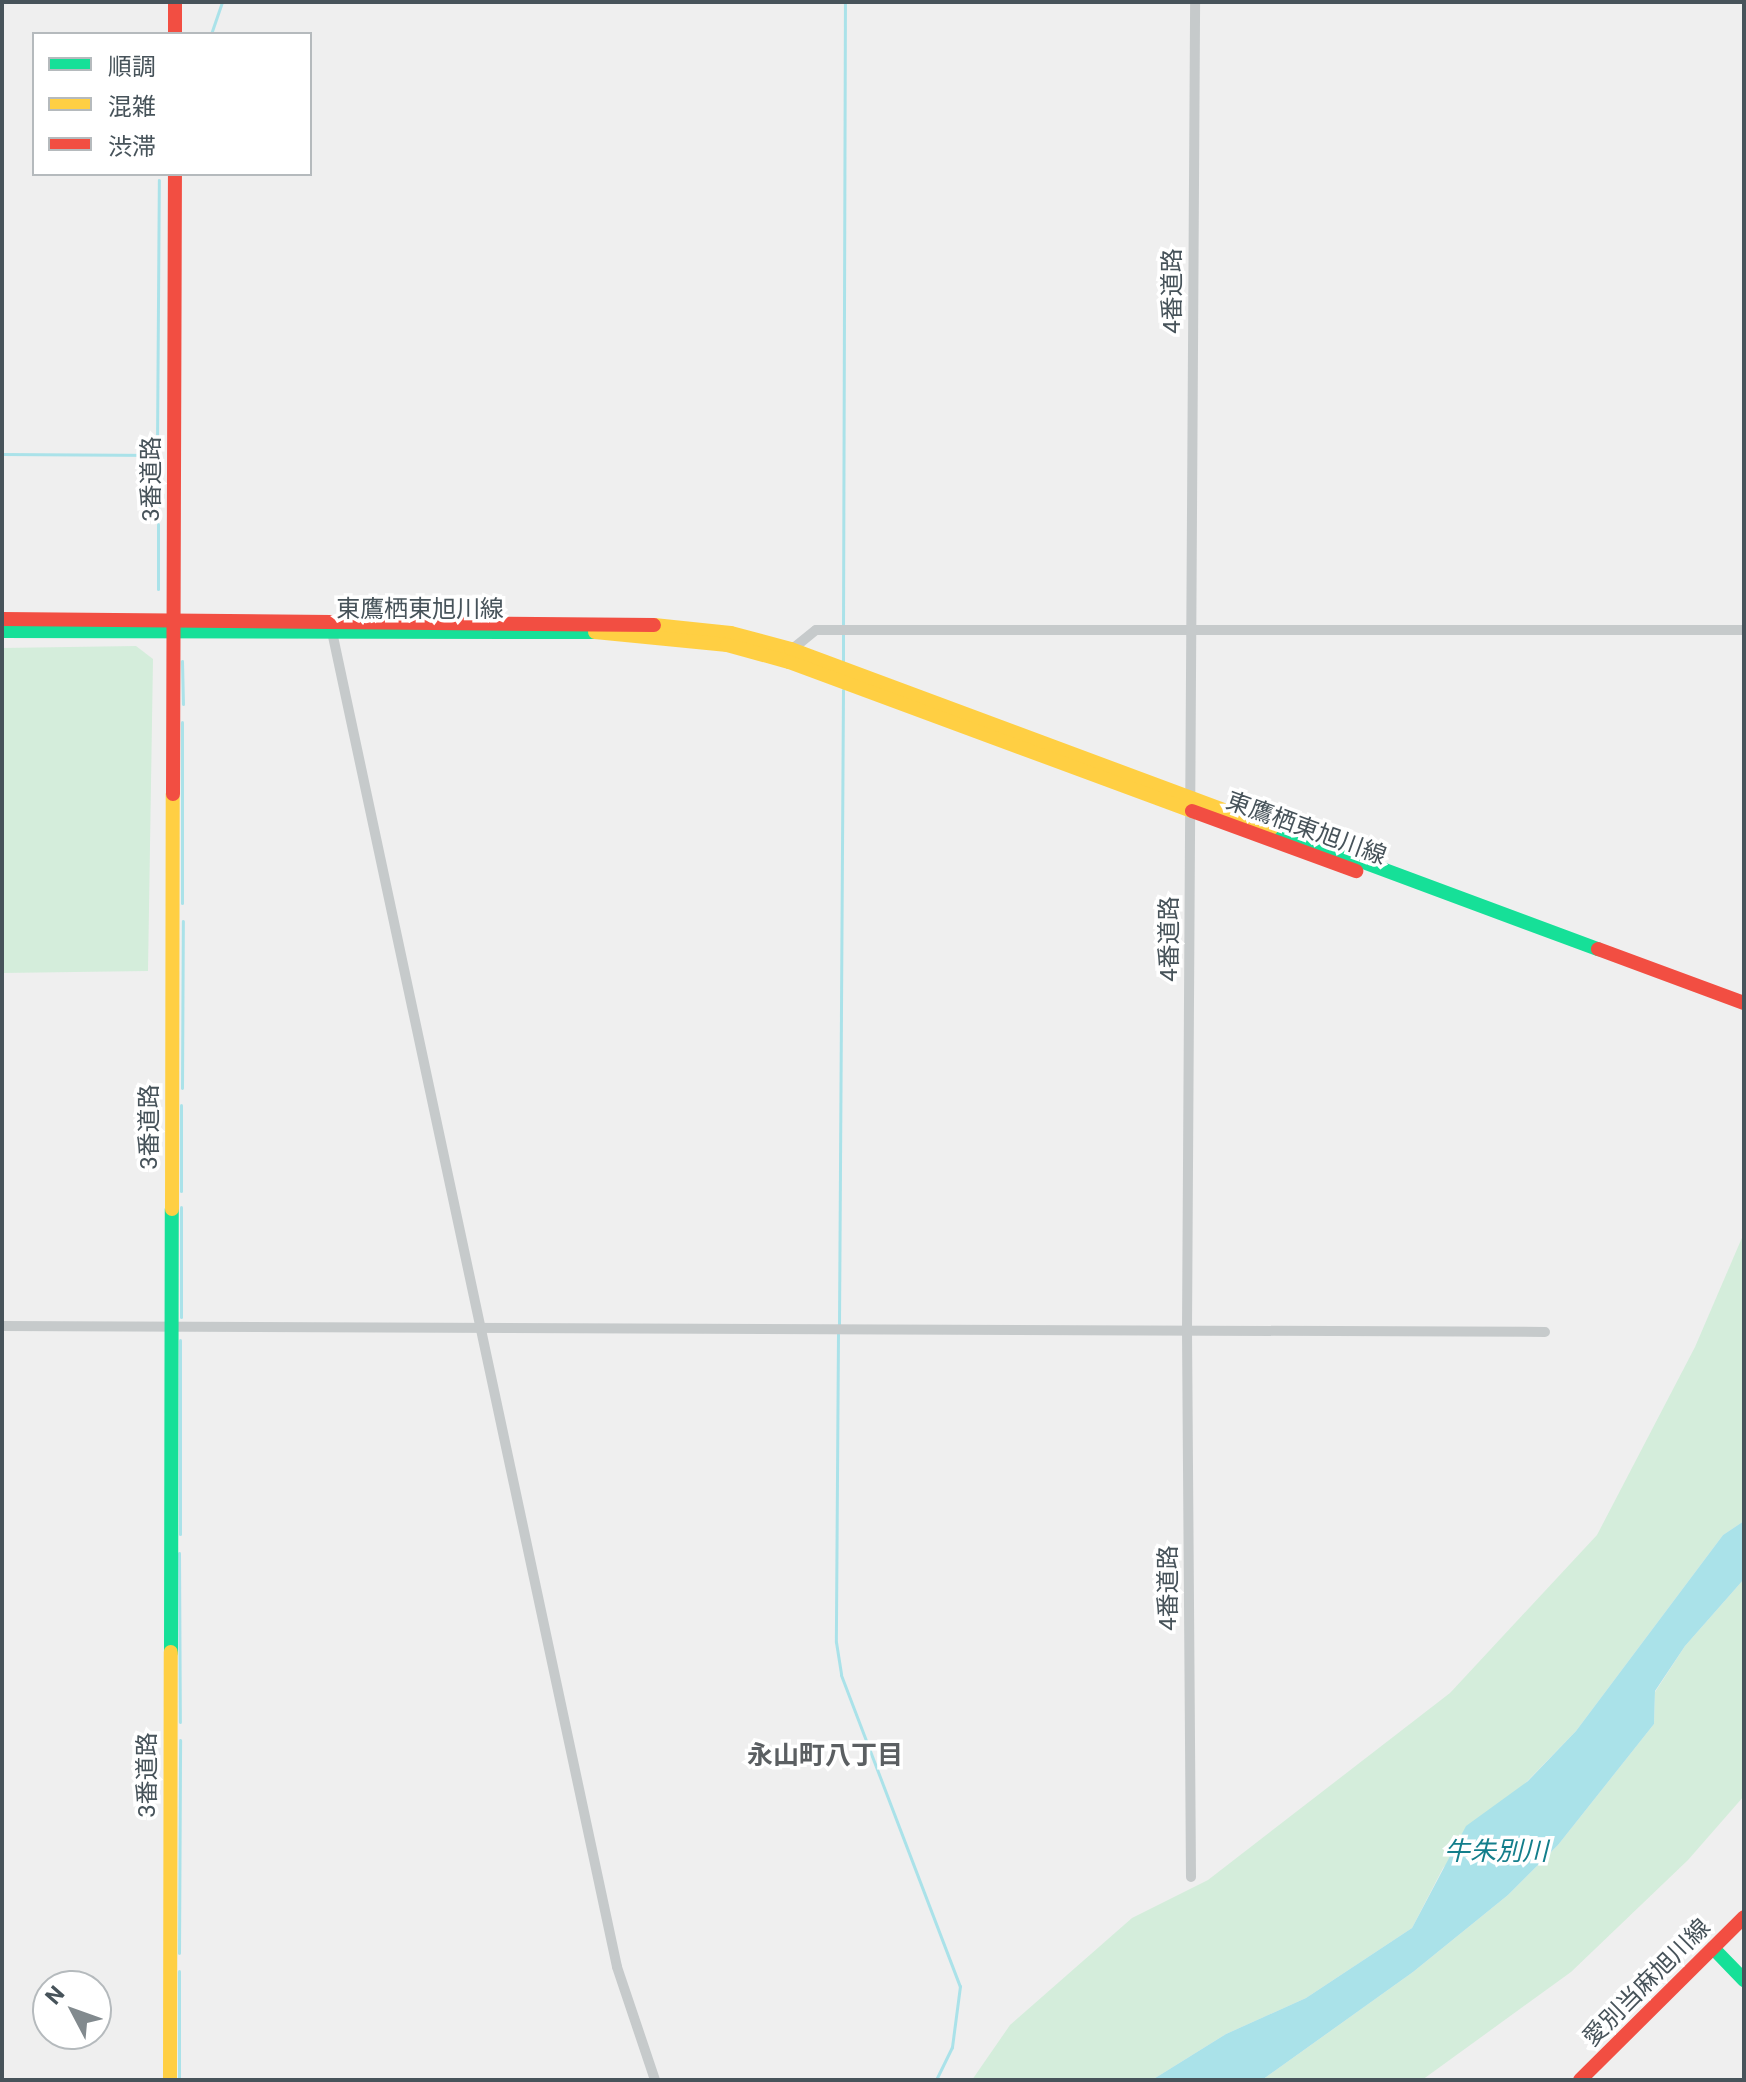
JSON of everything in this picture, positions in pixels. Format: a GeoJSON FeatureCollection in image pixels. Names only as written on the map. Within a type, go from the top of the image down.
{"type":"FeatureCollection","features":[{"type":"Feature","properties":{"kind":"main road"},"geometry":{"type":"LineString","coordinates":[[175,2],[175,32]]}},
{"type":"Feature","properties":{"kind":"main road","name":"3番道路"},"geometry":{"type":"LineString","coordinates":[[170,2080],[175,176]]}},
{"type":"Feature","properties":{"kind":"main road","name":"東鷹栖東旭川線"},"geometry":{"type":"LineString","coordinates":[[2,619],[173,626]]}},
{"type":"Feature","properties":{"kind":"main road","name":"東鷹栖東旭川線"},"geometry":{"type":"LineString","coordinates":[[2,631],[330,626],[621,632],[789,655],[1744,1003]]}},
{"type":"Feature","properties":{"kind":"main road","name":"東鷹栖東旭川線"},"geometry":{"type":"LineString","coordinates":[[1191,804],[1744,1015]]}},
{"type":"Feature","properties":{"kind":"main road","name":"愛別当麻旭川線"},"geometry":{"type":"LineString","coordinates":[[1580,2080],[1744,1917]]}},
{"type":"Feature","properties":{"kind":"main road"},"geometry":{"type":"LineString","coordinates":[[1713,1948],[1744,1980]]}},
{"type":"Feature","properties":{"kind":"street","name":"4番道路"},"geometry":{"type":"LineString","coordinates":[[1191,1877],[1187,1330],[1195,2]]}},
{"type":"Feature","properties":{"kind":"street"},"geometry":{"type":"LineString","coordinates":[[330,626],[617,1967],[655,2080]]}},
{"type":"Feature","properties":{"kind":"street"},"geometry":{"type":"LineString","coordinates":[[789,655],[816,630],[1744,630]]}},
{"type":"Feature","properties":{"kind":"street"},"geometry":{"type":"LineString","coordinates":[[2,1326],[1545,1332]]}},
{"type":"Feature","properties":{"kind":"green space"},"geometry":{"type":"Polygon","coordinates":[[[136,646],[153,659],[148,971],[2,973],[2,648],[136,646]]]}},
{"type":"Feature","properties":{"kind":"green space"},"geometry":{"type":"Polygon","coordinates":[[[1744,1233],[1744,1521],[1723,1535],[1576,1731],[1443,1868],[1412,1928],[1306,1998],[1226,2034],[1152,2080],[972,2080],[1010,2025],[1132,1918],[1208,1880],[1450,1693],[1597,1535],[1695,1347],[1744,1233]]]}},
{"type":"Feature","properties":{"kind":"green space"},"geometry":{"type":"Polygon","coordinates":[[[1744,1579],[1744,1796],[1688,1860],[1571,1972],[1422,2080],[1262,2080],[1413,1972],[1508,1895],[1558,1845],[1654,1724],[1655,1692],[1685,1646],[1744,1579]]]}},
{"type":"Feature","properties":{"kind":"water","name":"牛朱別川"},"geometry":{"type":"Polygon","coordinates":[[[1744,1521],[1744,1579],[1685,1646],[1655,1691],[1654,1724],[1558,1845],[1508,1895],[1413,1972],[1262,2080],[1152,2080],[1226,2034],[1306,1998],[1412,1928],[1466,1826],[1528,1781],[1576,1731],[1723,1535],[1744,1521]]]}},
{"type":"Feature","properties":{"kind":"waterway"},"geometry":{"type":"LineString","coordinates":[[212,32],[222,2]]}},
{"type":"Feature","properties":{"kind":"waterway"},"geometry":{"type":"LineString","coordinates":[[843,626],[845,2]]}},
{"type":"Feature","properties":{"kind":"waterway"},"geometry":{"type":"LineString","coordinates":[[157,446],[159,180]]}},
{"type":"Feature","properties":{"kind":"waterway"},"geometry":{"type":"LineString","coordinates":[[2,454],[157,455]]}},
{"type":"Feature","properties":{"kind":"waterway"},"geometry":{"type":"LineString","coordinates":[[157,466],[158,512]]}},
{"type":"Feature","properties":{"kind":"waterway"},"geometry":{"type":"LineString","coordinates":[[158,524],[158,589]]}},
{"type":"Feature","properties":{"kind":"waterway"},"geometry":{"type":"LineString","coordinates":[[843,634],[843,662]]}},
{"type":"Feature","properties":{"kind":"waterway"},"geometry":{"type":"LineString","coordinates":[[182,661],[183,704]]}},
{"type":"Feature","properties":{"kind":"waterway"},"geometry":{"type":"LineString","coordinates":[[839,1326],[843,690]]}},
{"type":"Feature","properties":{"kind":"waterway"},"geometry":{"type":"LineString","coordinates":[[182,722],[182,903]]}},
{"type":"Feature","properties":{"kind":"waterway"},"geometry":{"type":"LineString","coordinates":[[182,1088],[183,921]]}},
{"type":"Feature","properties":{"kind":"waterway"},"geometry":{"type":"LineString","coordinates":[[181,1105],[181,1191]]}},
{"type":"Feature","properties":{"kind":"waterway"},"geometry":{"type":"LineString","coordinates":[[181,1207],[181,1317]]}},
{"type":"Feature","properties":{"kind":"waterway"},"geometry":{"type":"LineString","coordinates":[[838,1334],[836,1642],[841,1675],[960,1986],[952,2047],[936,2080]]}},
{"type":"Feature","properties":{"kind":"waterway"},"geometry":{"type":"LineString","coordinates":[[180,1340],[180,1534]]}},
{"type":"Feature","properties":{"kind":"waterway"},"geometry":{"type":"LineString","coordinates":[[179,1553],[180,1722]]}},
{"type":"Feature","properties":{"kind":"waterway"},"geometry":{"type":"LineString","coordinates":[[179,1953],[180,1740]]}},
{"type":"Feature","properties":{"kind":"waterway"},"geometry":{"type":"LineString","coordinates":[[179,1971],[179,2080]]}},
{"type":"Feature","properties":{"kind":"traffic: fast"},"geometry":{"type":"LineString","coordinates":[[2,631],[595,632]]}},
{"type":"Feature","properties":{"kind":"traffic: fast"},"geometry":{"type":"LineString","coordinates":[[1272,828],[1598,949]]}},
{"type":"Feature","properties":{"kind":"traffic: fast"},"geometry":{"type":"LineString","coordinates":[[171,1652],[172,1209]]}},
{"type":"Feature","properties":{"kind":"traffic: fast"},"geometry":{"type":"LineString","coordinates":[[1713,1948],[1744,1980]]}},
{"type":"Feature","properties":{"kind":"traffic: slow"},"geometry":{"type":"LineString","coordinates":[[654,625],[731,633],[791,649],[1272,828]]}},
{"type":"Feature","properties":{"kind":"traffic: slow"},"geometry":{"type":"LineString","coordinates":[[595,632],[727,645],[789,662],[1192,811]]}},
{"type":"Feature","properties":{"kind":"traffic: slow"},"geometry":{"type":"LineString","coordinates":[[172,1209],[173,794]]}},
{"type":"Feature","properties":{"kind":"traffic: slow"},"geometry":{"type":"LineString","coordinates":[[170,2080],[171,1652]]}},
{"type":"Feature","properties":{"kind":"traffic: jam"},"geometry":{"type":"LineString","coordinates":[[175,2],[175,32]]}},
{"type":"Feature","properties":{"kind":"traffic: jam"},"geometry":{"type":"LineString","coordinates":[[173,794],[175,176]]}},
{"type":"Feature","properties":{"kind":"traffic: jam"},"geometry":{"type":"LineString","coordinates":[[2,619],[654,625]]}},
{"type":"Feature","properties":{"kind":"traffic: jam"},"geometry":{"type":"LineString","coordinates":[[1192,811],[1356,871]]}},
{"type":"Feature","properties":{"kind":"traffic: jam"},"geometry":{"type":"LineString","coordinates":[[1598,949],[1744,1003]]}},
{"type":"Feature","properties":{"kind":"traffic: jam"},"geometry":{"type":"LineString","coordinates":[[1580,2080],[1744,1917]]}},
{"type":"Feature","properties":{"kind":"district","name":"永山町八丁目"},"geometry":{"type":"Point","coordinates":[825,1756]}}]}
